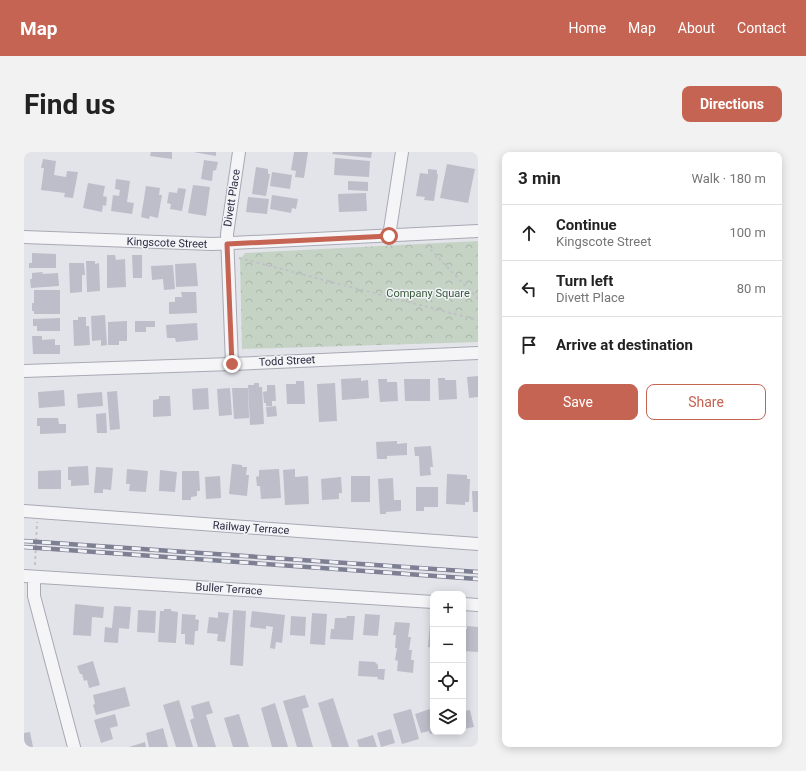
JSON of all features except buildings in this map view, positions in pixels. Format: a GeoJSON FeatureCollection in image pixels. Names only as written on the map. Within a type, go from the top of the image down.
{"type":"FeatureCollection","features":[{"type":"Feature","properties":{"kind":"street","name":"Divett Place"},"geometry":{"type":"LineString","coordinates":[[232,364],[226,234],[239,152]]}},
{"type":"Feature","properties":{"kind":"street"},"geometry":{"type":"LineString","coordinates":[[389,236],[402,152]]}},
{"type":"Feature","properties":{"kind":"street","name":"Kingscote Street"},"geometry":{"type":"LineString","coordinates":[[24,237],[227,244],[478,231]]}},
{"type":"Feature","properties":{"kind":"street","name":"Todd Street"},"geometry":{"type":"LineString","coordinates":[[24,371],[232,364],[478,353]]}},
{"type":"Feature","properties":{"kind":"street","name":"Railway Terrace"},"geometry":{"type":"LineString","coordinates":[[24,511],[478,544]]}},
{"type":"Feature","properties":{"kind":"street"},"geometry":{"type":"LineString","coordinates":[[29,576],[74,747]]}},
{"type":"Feature","properties":{"kind":"street","name":"Buller Terrace"},"geometry":{"type":"LineString","coordinates":[[29,576],[430,602]]}},
{"type":"Feature","properties":{"kind":"street"},"geometry":{"type":"LineString","coordinates":[[466,604],[478,605]]}},
{"type":"Feature","properties":{"kind":"path"},"geometry":{"type":"LineString","coordinates":[[428,242],[429,248],[478,299]]}},
{"type":"Feature","properties":{"kind":"path"},"geometry":{"type":"LineString","coordinates":[[237,258],[478,320]]}},
{"type":"Feature","properties":{"kind":"path"},"geometry":{"type":"LineString","coordinates":[[29,576],[37,548],[38,513]]}},
{"type":"Feature","properties":{"kind":"green space","name":"Company Square"},"geometry":{"type":"Polygon","coordinates":[[[478,241],[478,342],[242,349],[240,260],[245,253],[478,241]]]}},
{"type":"Feature","properties":{"kind":"railway"},"geometry":{"type":"LineString","coordinates":[[24,541],[478,572]]}},
{"type":"Feature","properties":{"kind":"railway"},"geometry":{"type":"LineString","coordinates":[[24,547],[478,579]]}},
{"type":"Feature","properties":{"kind":"route"},"geometry":{"type":"LineString","coordinates":[[232,364],[227,244],[389,236]]}}]}
